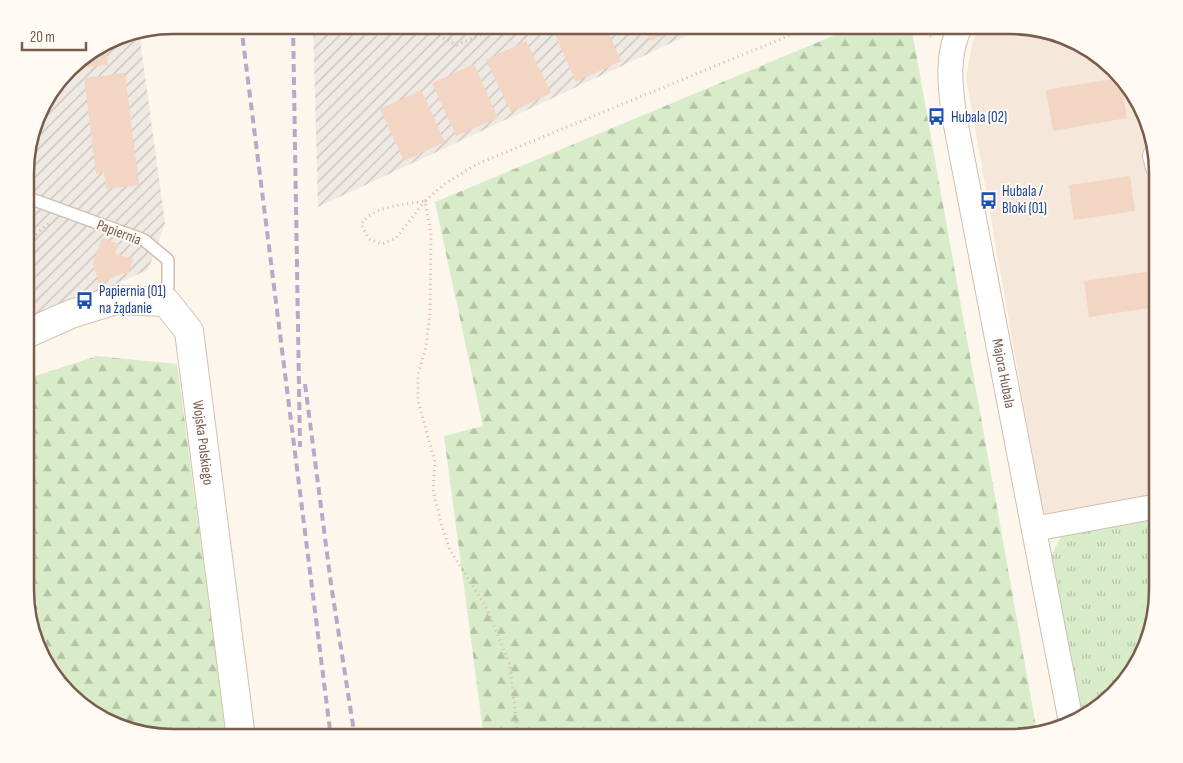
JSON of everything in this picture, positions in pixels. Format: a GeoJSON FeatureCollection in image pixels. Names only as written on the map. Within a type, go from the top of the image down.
{"type":"FeatureCollection","features":[{"type":"Feature","properties":{"kind":"street","name":"Majora Hubala"},"geometry":{"type":"LineString","coordinates":[[957,34],[951,58],[950,85],[1070,716]]}},
{"type":"Feature","properties":{"kind":"street"},"geometry":{"type":"LineString","coordinates":[[34,330],[71,314],[116,300],[166,302]]}},
{"type":"Feature","properties":{"kind":"street","name":"Wojska Polskiego"},"geometry":{"type":"LineString","coordinates":[[166,302],[189,331],[240,729]]}},
{"type":"Feature","properties":{"kind":"street"},"geometry":{"type":"LineString","coordinates":[[1034,529],[1149,508]]}},
{"type":"Feature","properties":{"kind":"lane","name":"Papiernia"},"geometry":{"type":"LineString","coordinates":[[34,201],[144,240],[168,260],[166,302]]}},
{"type":"Feature","properties":{"kind":"path"},"geometry":{"type":"LineString","coordinates":[[435,34],[457,45],[482,34]]}},
{"type":"Feature","properties":{"kind":"path"},"geometry":{"type":"LineString","coordinates":[[425,201],[377,211],[366,217],[362,224],[369,239],[382,244],[396,238],[425,201],[443,185],[477,164],[794,34]]}},
{"type":"Feature","properties":{"kind":"path"},"geometry":{"type":"LineString","coordinates":[[425,201],[431,235],[430,312],[426,348],[418,374],[418,401],[435,462],[433,489],[442,527],[450,550],[487,609],[510,665],[517,729]]}},
{"type":"Feature","properties":{"kind":"path"},"geometry":{"type":"LineString","coordinates":[[34,234],[64,211]]}},
{"type":"Feature","properties":{"kind":"shaded area"},"geometry":{"type":"Polygon","coordinates":[[[313,34],[691,34],[318,207],[313,34]]]}},
{"type":"Feature","properties":{"kind":"shaded area"},"geometry":{"type":"Polygon","coordinates":[[[976,34],[1028,35],[1046,38],[1080,52],[1109,74],[1131,103],[1139,120],[1147,146],[1149,164],[1149,501],[1044,520],[966,77],[976,34]]]}},
{"type":"Feature","properties":{"kind":"shaded area"},"geometry":{"type":"Polygon","coordinates":[[[140,37],[165,223],[148,270],[34,320],[34,173],[35,155],[41,128],[52,103],[68,81],[81,68],[103,52],[140,37]]]}},
{"type":"Feature","properties":{"kind":"green space"},"geometry":{"type":"Polygon","coordinates":[[[837,34],[913,34],[1036,727],[1019,729],[483,729],[444,436],[483,426],[435,202],[837,34]]]}},
{"type":"Feature","properties":{"kind":"green space"},"geometry":{"type":"Polygon","coordinates":[[[97,356],[177,364],[226,729],[164,729],[128,722],[111,715],[81,695],[62,675],[52,660],[38,626],[35,608],[34,376],[97,356]]]}},
{"type":"Feature","properties":{"kind":"green space"},"geometry":{"type":"Polygon","coordinates":[[[1149,519],[1149,599],[1142,635],[1135,652],[1115,682],[1095,701],[1081,710],[1050,559],[1059,540],[1065,533],[1149,519]]]}},
{"type":"Feature","properties":{"kind":"green space"},"geometry":{"type":"Polygon","coordinates":[[[1149,596],[1145,623],[1141,598],[1149,596]]]}},
{"type":"Feature","properties":{"kind":"building"},"geometry":{"type":"Polygon","coordinates":[[[555,34],[609,34],[621,61],[576,82],[555,34]]]}},
{"type":"Feature","properties":{"kind":"building"},"geometry":{"type":"Polygon","coordinates":[[[646,34],[665,34],[650,41],[646,34]]]}},
{"type":"Feature","properties":{"kind":"building"},"geometry":{"type":"Polygon","coordinates":[[[526,41],[551,93],[511,112],[486,60],[526,41]]]}},
{"type":"Feature","properties":{"kind":"building"},"geometry":{"type":"Polygon","coordinates":[[[107,50],[108,65],[82,67],[107,50]]]}},
{"type":"Feature","properties":{"kind":"building"},"geometry":{"type":"Polygon","coordinates":[[[474,64],[498,118],[456,136],[432,83],[474,64]]]}},
{"type":"Feature","properties":{"kind":"building"},"geometry":{"type":"Polygon","coordinates":[[[125,73],[139,185],[106,189],[104,173],[96,174],[84,78],[125,73]]]}},
{"type":"Feature","properties":{"kind":"building"},"geometry":{"type":"Polygon","coordinates":[[[1113,79],[1122,90],[1127,118],[1053,131],[1046,90],[1113,79]]]}},
{"type":"Feature","properties":{"kind":"building"},"geometry":{"type":"Polygon","coordinates":[[[421,90],[445,142],[404,161],[380,109],[421,90]]]}},
{"type":"Feature","properties":{"kind":"building"},"geometry":{"type":"Polygon","coordinates":[[[1130,176],[1135,211],[1074,220],[1069,185],[1130,176]]]}},
{"type":"Feature","properties":{"kind":"building"},"geometry":{"type":"Polygon","coordinates":[[[102,238],[119,244],[115,253],[133,259],[128,275],[123,273],[99,284],[93,263],[102,238]]]}},
{"type":"Feature","properties":{"kind":"building"},"geometry":{"type":"Polygon","coordinates":[[[1149,271],[1149,308],[1089,317],[1084,281],[1149,271]]]}},
{"type":"Feature","properties":{"kind":"railway"},"geometry":{"type":"LineString","coordinates":[[242,34],[330,729]]}},
{"type":"Feature","properties":{"kind":"railway"},"geometry":{"type":"LineString","coordinates":[[293,34],[300,447]]}},
{"type":"Feature","properties":{"kind":"railway"},"geometry":{"type":"LineString","coordinates":[[305,384],[331,584],[354,729]]}},
{"type":"Feature","properties":{"kind":"place","name":"Hubala (02)"},"geometry":{"type":"Point","coordinates":[937,117]}},
{"type":"Feature","properties":{"kind":"place","name":"Hubala / Bloki (01)"},"geometry":{"type":"Point","coordinates":[988,200]}},
{"type":"Feature","properties":{"kind":"place","name":"Papiernia (01) na żądanie"},"geometry":{"type":"Point","coordinates":[85,300]}}]}
